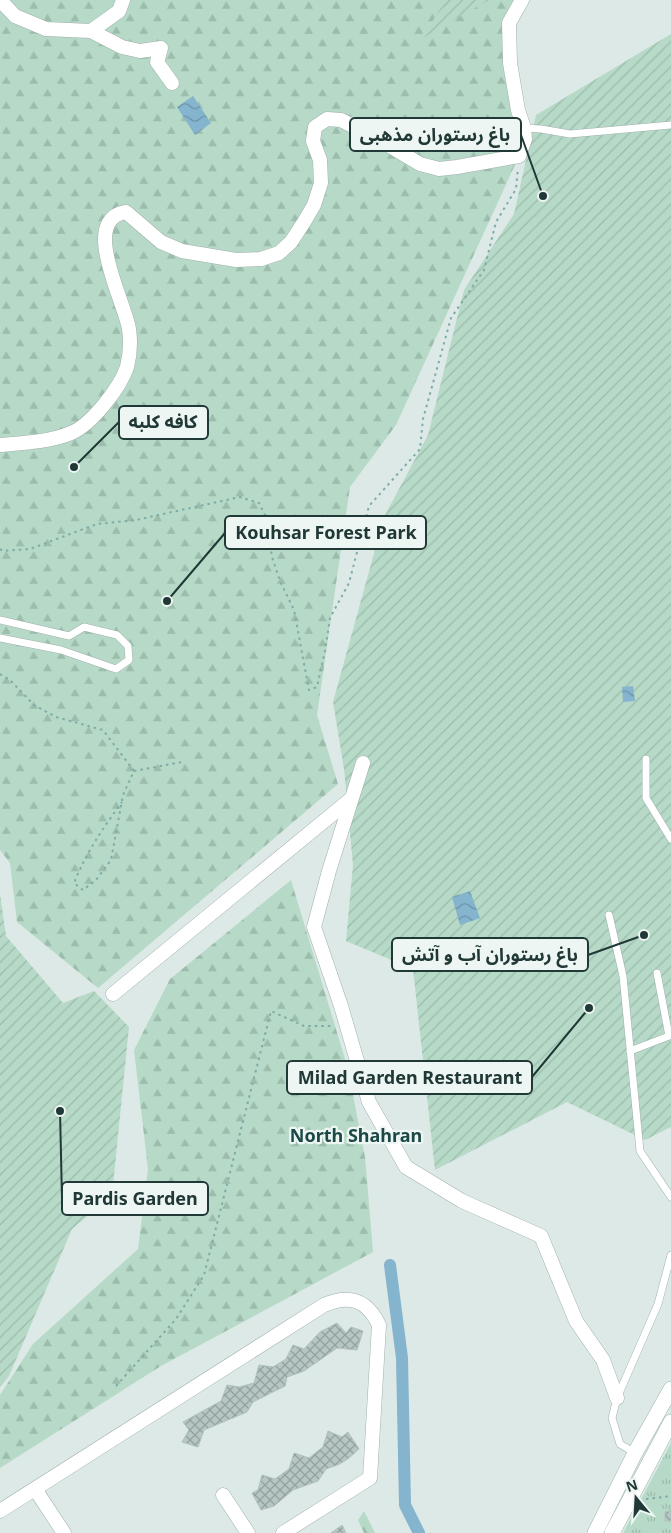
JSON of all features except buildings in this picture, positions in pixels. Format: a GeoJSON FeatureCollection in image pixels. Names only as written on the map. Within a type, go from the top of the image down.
{"type":"FeatureCollection","features":[{"type":"Feature","properties":{"kind":"street"},"geometry":{"type":"LineString","coordinates":[[0,0],[15,16],[46,29],[91,31],[122,47],[140,51],[161,48],[158,62],[172,83]]}},
{"type":"Feature","properties":{"kind":"street"},"geometry":{"type":"LineString","coordinates":[[91,31],[119,11],[123,0]]}},
{"type":"Feature","properties":{"kind":"street"},"geometry":{"type":"LineString","coordinates":[[0,446],[71,434],[94,416],[116,388],[126,368],[130,350],[130,330],[108,265],[104,243],[106,224],[116,213],[126,212],[161,242],[182,251],[236,260],[261,259],[279,253],[291,242],[314,205],[321,183],[320,160],[313,141],[315,127],[327,119],[341,120],[348,123],[420,164],[438,169],[457,168],[520,156],[525,139],[510,63],[509,23],[521,1]]}},
{"type":"Feature","properties":{"kind":"street"},"geometry":{"type":"LineString","coordinates":[[363,763],[314,926],[347,1026],[369,1102],[406,1167],[462,1201],[541,1236],[576,1321],[603,1360],[618,1398]]}},
{"type":"Feature","properties":{"kind":"street"},"geometry":{"type":"LineString","coordinates":[[113,994],[352,798]]}},
{"type":"Feature","properties":{"kind":"street"},"geometry":{"type":"LineString","coordinates":[[0,1511],[324,1305],[337,1300],[350,1299],[363,1304],[373,1313],[379,1326],[370,1478],[282,1533]]}},
{"type":"Feature","properties":{"kind":"street"},"geometry":{"type":"LineString","coordinates":[[595,1533],[634,1453],[671,1389]]}},
{"type":"Feature","properties":{"kind":"street"},"geometry":{"type":"LineString","coordinates":[[612,1533],[671,1422]]}},
{"type":"Feature","properties":{"kind":"street"},"geometry":{"type":"LineString","coordinates":[[36,1489],[64,1533]]}},
{"type":"Feature","properties":{"kind":"street"},"geometry":{"type":"LineString","coordinates":[[223,1495],[248,1533]]}},
{"type":"Feature","properties":{"kind":"lane"},"geometry":{"type":"LineString","coordinates":[[524,128],[570,134],[671,125]]}},
{"type":"Feature","properties":{"kind":"lane"},"geometry":{"type":"LineString","coordinates":[[0,620],[70,636],[84,627],[117,635],[128,646],[129,660],[116,668],[70,653],[0,638]]}},
{"type":"Feature","properties":{"kind":"lane"},"geometry":{"type":"LineString","coordinates":[[70,636],[70,653]]}},
{"type":"Feature","properties":{"kind":"lane"},"geometry":{"type":"LineString","coordinates":[[646,759],[646,798],[671,839]]}},
{"type":"Feature","properties":{"kind":"lane"},"geometry":{"type":"LineString","coordinates":[[609,916],[623,976],[640,1151],[671,1197]]}},
{"type":"Feature","properties":{"kind":"lane"},"geometry":{"type":"LineString","coordinates":[[630,1050],[669,1036],[657,973]]}},
{"type":"Feature","properties":{"kind":"lane"},"geometry":{"type":"LineString","coordinates":[[634,1453],[620,1444],[612,1418],[618,1398],[658,1304],[671,1255]]}},
{"type":"Feature","properties":{"kind":"path"},"geometry":{"type":"LineString","coordinates":[[0,549],[3,551],[30,549],[98,524],[136,520],[240,497],[259,503],[267,519],[272,557],[280,581],[294,610],[309,690],[317,688],[330,618],[349,583],[370,506],[420,449],[423,419],[451,318],[484,270],[496,222],[516,189],[520,156]]}},
{"type":"Feature","properties":{"kind":"path"},"geometry":{"type":"LineString","coordinates":[[0,674],[10,680],[34,705],[56,717],[103,730],[134,771]]}},
{"type":"Feature","properties":{"kind":"path"},"geometry":{"type":"LineString","coordinates":[[134,771],[182,762]]}},
{"type":"Feature","properties":{"kind":"path"},"geometry":{"type":"LineString","coordinates":[[122,802],[102,828],[83,860],[74,882],[83,890],[96,880],[110,860],[122,802],[123,795],[134,771]]}},
{"type":"Feature","properties":{"kind":"path"},"geometry":{"type":"LineString","coordinates":[[116,1386],[176,1319],[204,1275],[271,1011],[304,1026],[347,1026]]}},
{"type":"Feature","properties":{"kind":"path"},"geometry":{"type":"LineString","coordinates":[[641,1499],[671,1496]]}},
{"type":"Feature","properties":{"kind":"green space"},"geometry":{"type":"Polygon","coordinates":[[[0,0],[522,0],[509,23],[524,128],[519,156],[396,425],[350,487],[317,715],[338,784],[98,988],[17,922],[10,863],[0,850],[0,0]]]}},
{"type":"Feature","properties":{"kind":"green space"},"geometry":{"type":"Polygon","coordinates":[[[446,0],[489,0],[421,39],[446,0]]]}},
{"type":"Feature","properties":{"kind":"green space"},"geometry":{"type":"Polygon","coordinates":[[[671,34],[671,1127],[645,1140],[567,1102],[435,1170],[413,969],[346,941],[353,865],[344,769],[333,702],[384,517],[428,435],[464,290],[514,214],[536,115],[671,34]]]}},
{"type":"Feature","properties":{"kind":"green space"},"geometry":{"type":"Polygon","coordinates":[[[291,880],[348,1069],[365,1157],[373,1252],[161,1366],[0,1468],[0,1395],[33,1344],[138,1249],[148,1169],[134,1050],[170,979],[291,880]]]}},
{"type":"Feature","properties":{"kind":"green space"},"geometry":{"type":"Polygon","coordinates":[[[0,894],[6,936],[63,1003],[94,991],[129,1027],[112,1195],[72,1229],[9,1376],[0,1387],[0,894]]]}},
{"type":"Feature","properties":{"kind":"green space"},"geometry":{"type":"Polygon","coordinates":[[[671,1443],[671,1533],[623,1533],[671,1443]]]}},
{"type":"Feature","properties":{"kind":"green space"},"geometry":{"type":"Polygon","coordinates":[[[364,1511],[375,1533],[364,1533],[358,1520],[364,1511]]]}},
{"type":"Feature","properties":{"kind":"water"},"geometry":{"type":"Polygon","coordinates":[[[193,96],[211,123],[195,135],[177,107],[193,96]]]}},
{"type":"Feature","properties":{"kind":"water"},"geometry":{"type":"Polygon","coordinates":[[[633,686],[635,701],[623,702],[622,687],[633,686]]]}},
{"type":"Feature","properties":{"kind":"water"},"geometry":{"type":"Polygon","coordinates":[[[470,891],[480,918],[460,925],[452,897],[470,891]]]}},
{"type":"Feature","properties":{"kind":"waterway"},"geometry":{"type":"LineString","coordinates":[[390,1265],[402,1358],[405,1505],[419,1533]]}},
{"type":"Feature","properties":{"kind":"place","name":"باغ رستوران مذهبی"},"geometry":{"type":"Point","coordinates":[543,196]}},
{"type":"Feature","properties":{"kind":"place","name":"کافه کلبه"},"geometry":{"type":"Point","coordinates":[74,467]}},
{"type":"Feature","properties":{"kind":"place","name":"Kouhsar Forest Park"},"geometry":{"type":"Point","coordinates":[167,601]}},
{"type":"Feature","properties":{"kind":"place","name":"باغ رستوران آب و آتش"},"geometry":{"type":"Point","coordinates":[644,935]}},
{"type":"Feature","properties":{"kind":"place","name":"Milad Garden Restaurant"},"geometry":{"type":"Point","coordinates":[589,1008]}},
{"type":"Feature","properties":{"kind":"place","name":"Pardis Garden"},"geometry":{"type":"Point","coordinates":[60,1111]}},
{"type":"Feature","properties":{"kind":"district","name":"North Shahran"},"geometry":{"type":"Point","coordinates":[356,1135]}}]}
